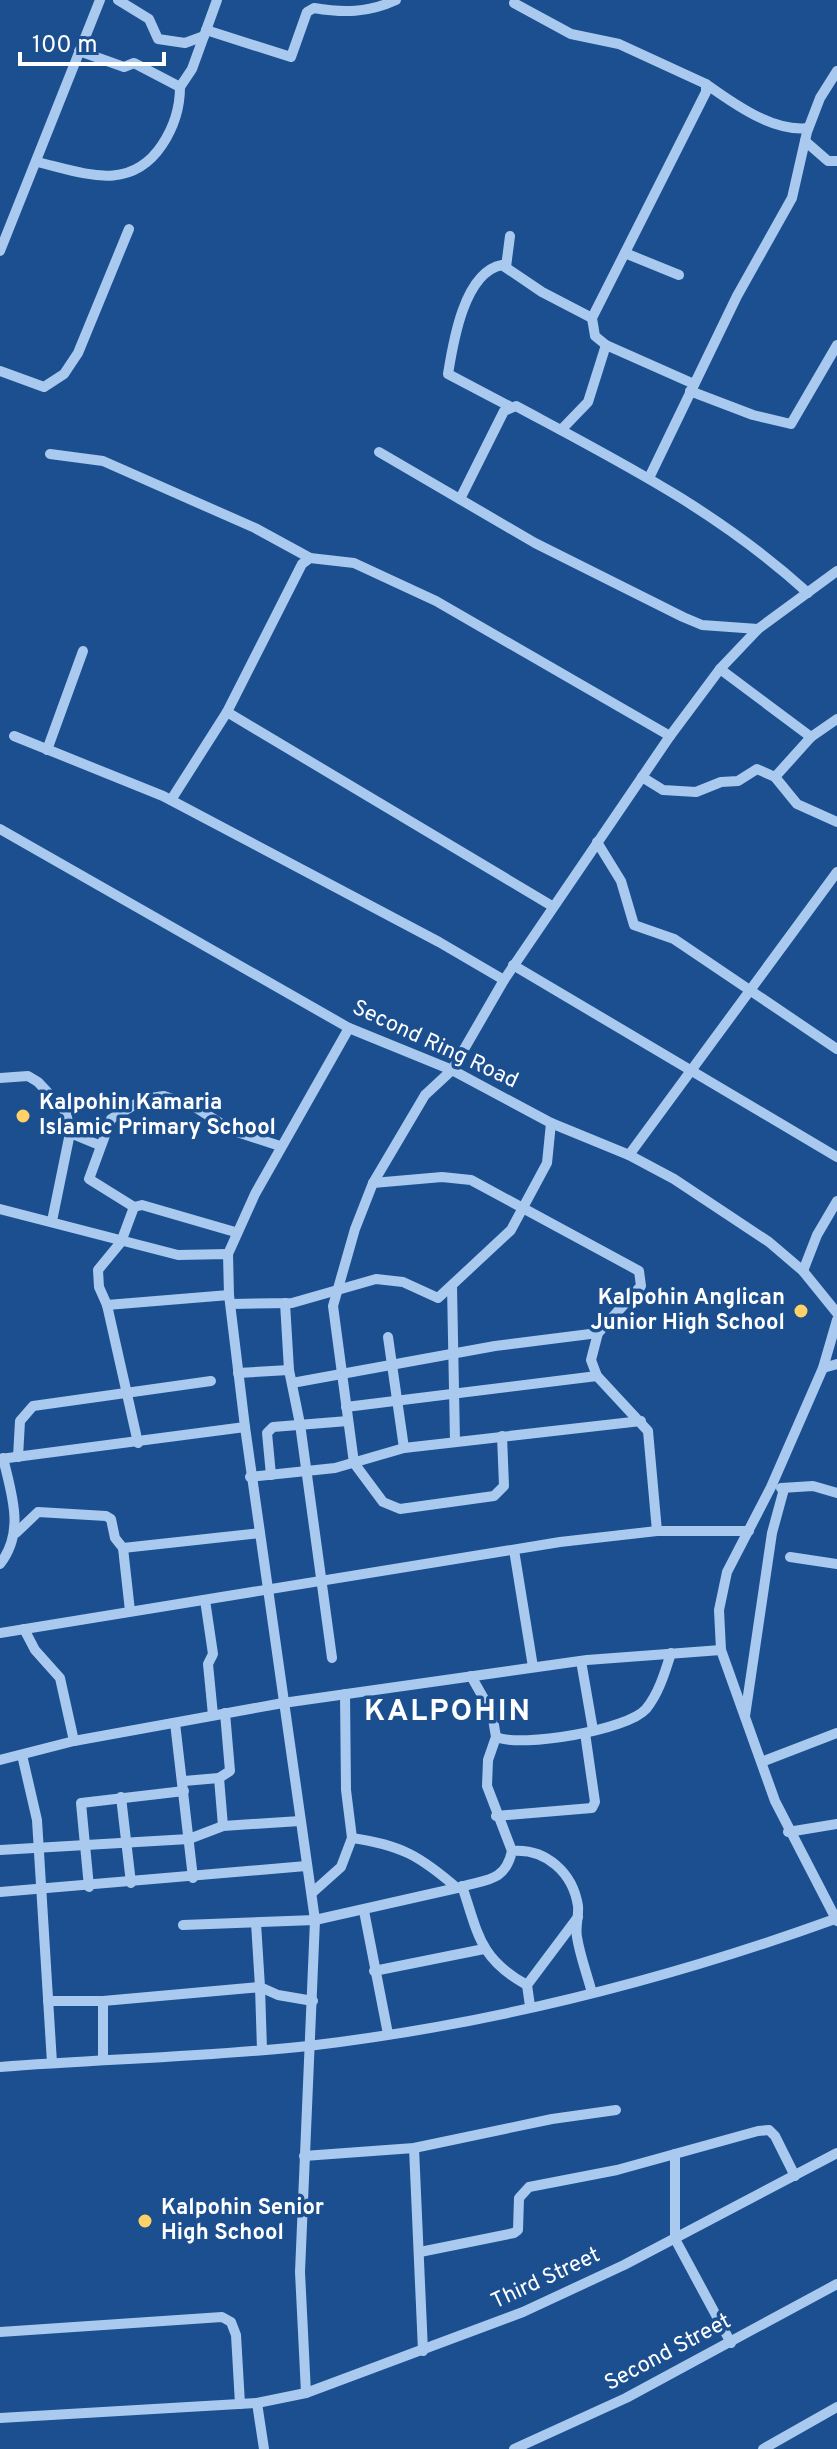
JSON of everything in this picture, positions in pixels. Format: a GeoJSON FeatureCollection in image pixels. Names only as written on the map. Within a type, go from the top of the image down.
{"type":"FeatureCollection","features":[{"type":"Feature","properties":{"kind":"street"},"geometry":{"type":"LineString","coordinates":[[0,251],[100,0]]}},
{"type":"Feature","properties":{"kind":"street"},"geometry":{"type":"LineString","coordinates":[[118,0],[149,19],[158,39],[185,43],[205,33],[291,57],[307,12],[314,8],[348,13],[378,8],[396,0]]}},
{"type":"Feature","properties":{"kind":"street"},"geometry":{"type":"LineString","coordinates":[[37,162],[111,176],[143,168],[173,126],[180,87],[192,69],[217,0]]}},
{"type":"Feature","properties":{"kind":"street"},"geometry":{"type":"LineString","coordinates":[[514,3],[571,34],[619,44],[706,84],[746,110],[793,130],[808,128]]}},
{"type":"Feature","properties":{"kind":"street"},"geometry":{"type":"LineString","coordinates":[[79,51],[124,67],[134,63],[180,87]]}},
{"type":"Feature","properties":{"kind":"street"},"geometry":{"type":"LineString","coordinates":[[649,478],[692,387],[792,198],[808,128],[820,98],[837,71]]}},
{"type":"Feature","properties":{"kind":"street"},"geometry":{"type":"LineString","coordinates":[[706,84],[706,92],[592,318],[595,336],[606,345],[753,415],[791,424],[837,345]]}},
{"type":"Feature","properties":{"kind":"street"},"geometry":{"type":"LineString","coordinates":[[805,141],[828,161],[837,161]]}},
{"type":"Feature","properties":{"kind":"street"},"geometry":{"type":"LineString","coordinates":[[0,371],[44,387],[64,374],[78,353],[129,229]]}},
{"type":"Feature","properties":{"kind":"street"},"geometry":{"type":"LineString","coordinates":[[506,267],[510,236]]}},
{"type":"Feature","properties":{"kind":"street"},"geometry":{"type":"LineString","coordinates":[[625,253],[679,275]]}},
{"type":"Feature","properties":{"kind":"street"},"geometry":{"type":"LineString","coordinates":[[592,318],[542,292],[506,267],[494,267],[476,284],[461,314],[448,374],[649,478],[759,548],[808,593]]}},
{"type":"Feature","properties":{"kind":"street"},"geometry":{"type":"LineString","coordinates":[[561,430],[588,402],[606,345]]}},
{"type":"Feature","properties":{"kind":"street"},"geometry":{"type":"LineString","coordinates":[[460,499],[509,406]]}},
{"type":"Feature","properties":{"kind":"street"},"geometry":{"type":"LineString","coordinates":[[379,452],[583,569],[692,621],[702,625],[758,629]]}},
{"type":"Feature","properties":{"kind":"street"},"geometry":{"type":"LineString","coordinates":[[50,454],[103,461],[255,528],[310,558],[354,563],[436,601],[670,736]]}},
{"type":"Feature","properties":{"kind":"street"},"geometry":{"type":"LineString","coordinates":[[171,800],[227,712],[302,564],[310,558]]}},
{"type":"Feature","properties":{"kind":"street"},"geometry":{"type":"LineString","coordinates":[[502,1436],[504,1486],[494,1496],[400,1509],[383,1502],[354,1463],[333,1306],[373,1183],[425,1095],[452,1070],[513,965],[552,906],[720,669],[758,629],[837,571]]}},
{"type":"Feature","properties":{"kind":"street"},"geometry":{"type":"LineString","coordinates":[[47,750],[83,651]]}},
{"type":"Feature","properties":{"kind":"street"},"geometry":{"type":"LineString","coordinates":[[720,669],[811,737]]}},
{"type":"Feature","properties":{"kind":"street"},"geometry":{"type":"LineString","coordinates":[[227,712],[552,906]]}},
{"type":"Feature","properties":{"kind":"street"},"geometry":{"type":"LineString","coordinates":[[775,777],[811,737],[837,719]]}},
{"type":"Feature","properties":{"kind":"street"},"geometry":{"type":"LineString","coordinates":[[14,736],[171,800],[439,942],[504,980]]}},
{"type":"Feature","properties":{"kind":"street"},"geometry":{"type":"LineString","coordinates":[[642,777],[663,790],[696,792],[721,782],[738,781],[757,769],[775,777],[797,804],[837,822]]}},
{"type":"Feature","properties":{"kind":"street","name":"Second Ring Road"},"geometry":{"type":"LineString","coordinates":[[0,829],[349,1028],[452,1070],[551,1123],[629,1155],[709,1199],[803,1271],[837,1313]]}},
{"type":"Feature","properties":{"kind":"street"},"geometry":{"type":"LineString","coordinates":[[597,842],[621,881],[634,925],[674,939],[837,1049]]}},
{"type":"Feature","properties":{"kind":"street"},"geometry":{"type":"LineString","coordinates":[[629,1155],[837,872]]}},
{"type":"Feature","properties":{"kind":"street"},"geometry":{"type":"LineString","coordinates":[[513,965],[837,1157]]}},
{"type":"Feature","properties":{"kind":"street"},"geometry":{"type":"LineString","coordinates":[[306,2393],[300,2272],[315,1920],[250,1477],[230,1299],[228,1254],[235,1232],[280,1146],[349,1028]]}},
{"type":"Feature","properties":{"kind":"street"},"geometry":{"type":"LineString","coordinates":[[0,1078],[28,1076],[38,1082],[66,1112],[70,1133],[52,1221]]}},
{"type":"Feature","properties":{"kind":"street"},"geometry":{"type":"LineString","coordinates":[[235,1232],[142,1205],[134,1207],[92,1184],[89,1179],[111,1119],[144,1099],[164,1096],[195,1107],[231,1130],[280,1146]]}},
{"type":"Feature","properties":{"kind":"street"},"geometry":{"type":"LineString","coordinates":[[107,1305],[230,1299],[285,1303],[335,1293],[356,1282],[376,1279],[403,1282],[438,1298],[493,1244],[504,1239],[547,1163],[551,1123]]}},
{"type":"Feature","properties":{"kind":"street"},"geometry":{"type":"LineString","coordinates":[[70,1133],[99,1145]]}},
{"type":"Feature","properties":{"kind":"street"},"geometry":{"type":"LineString","coordinates":[[373,1183],[462,1177],[639,1271],[641,1286],[598,1333],[591,1351],[597,1376],[648,1431],[657,1531]]}},
{"type":"Feature","properties":{"kind":"street"},"geometry":{"type":"LineString","coordinates":[[803,1271],[817,1235],[837,1201]]}},
{"type":"Feature","properties":{"kind":"street"},"geometry":{"type":"LineString","coordinates":[[134,1207],[121,1242],[98,1270],[99,1287],[107,1305],[138,1443]]}},
{"type":"Feature","properties":{"kind":"street"},"geometry":{"type":"LineString","coordinates":[[0,1209],[33,1220],[52,1221],[121,1242],[188,1257],[228,1254]]}},
{"type":"Feature","properties":{"kind":"street"},"geometry":{"type":"LineString","coordinates":[[452,1286],[450,1355],[455,1442]]}},
{"type":"Feature","properties":{"kind":"street"},"geometry":{"type":"LineString","coordinates":[[285,1303],[289,1370],[300,1424],[332,1658]]}},
{"type":"Feature","properties":{"kind":"street"},"geometry":{"type":"LineString","coordinates":[[0,2067],[262,2050],[388,2034],[592,1993],[719,1959],[836,1917],[788,1832],[721,1650],[719,1610],[727,1572],[771,1487],[823,1368],[837,1320]]}},
{"type":"Feature","properties":{"kind":"street"},"geometry":{"type":"LineString","coordinates":[[292,1383],[598,1333]]}},
{"type":"Feature","properties":{"kind":"street"},"geometry":{"type":"LineString","coordinates":[[388,1337],[404,1448]]}},
{"type":"Feature","properties":{"kind":"street"},"geometry":{"type":"LineString","coordinates":[[823,1368],[837,1364]]}},
{"type":"Feature","properties":{"kind":"street"},"geometry":{"type":"LineString","coordinates":[[238,1373],[289,1370]]}},
{"type":"Feature","properties":{"kind":"street"},"geometry":{"type":"LineString","coordinates":[[346,1407],[597,1376]]}},
{"type":"Feature","properties":{"kind":"street"},"geometry":{"type":"LineString","coordinates":[[18,1457],[20,1421],[33,1406],[211,1381]]}},
{"type":"Feature","properties":{"kind":"street"},"geometry":{"type":"LineString","coordinates":[[271,1475],[267,1433],[273,1427],[348,1421]]}},
{"type":"Feature","properties":{"kind":"street"},"geometry":{"type":"LineString","coordinates":[[250,1477],[354,1463],[374,1454],[404,1448],[641,1421]]}},
{"type":"Feature","properties":{"kind":"street"},"geometry":{"type":"LineString","coordinates":[[0,1564],[12,1548],[16,1533],[2,1458],[245,1427]]}},
{"type":"Feature","properties":{"kind":"street"},"geometry":{"type":"LineString","coordinates":[[771,1487],[813,1486],[837,1493]]}},
{"type":"Feature","properties":{"kind":"street"},"geometry":{"type":"LineString","coordinates":[[745,1716],[772,1533],[784,1489]]}},
{"type":"Feature","properties":{"kind":"street"},"geometry":{"type":"LineString","coordinates":[[16,1533],[38,1512],[106,1516],[111,1519],[115,1538],[123,1548],[130,1611]]}},
{"type":"Feature","properties":{"kind":"street"},"geometry":{"type":"LineString","coordinates":[[0,1633],[267,1592],[415,1563],[657,1531],[749,1531]]}},
{"type":"Feature","properties":{"kind":"street"},"geometry":{"type":"LineString","coordinates":[[123,1548],[260,1533]]}},
{"type":"Feature","properties":{"kind":"street"},"geometry":{"type":"LineString","coordinates":[[514,1550],[533,1667]]}},
{"type":"Feature","properties":{"kind":"street"},"geometry":{"type":"LineString","coordinates":[[790,1557],[837,1564]]}},
{"type":"Feature","properties":{"kind":"street"},"geometry":{"type":"LineString","coordinates":[[205,1600],[213,1654],[208,1664],[213,1715]]}},
{"type":"Feature","properties":{"kind":"street"},"geometry":{"type":"LineString","coordinates":[[24,1629],[35,1650],[60,1678],[74,1741]]}},
{"type":"Feature","properties":{"kind":"street"},"geometry":{"type":"LineString","coordinates":[[0,1760],[74,1741],[283,1703],[581,1661],[721,1650]]}},
{"type":"Feature","properties":{"kind":"street"},"geometry":{"type":"LineString","coordinates":[[496,1737],[530,1739],[628,1722],[645,1710],[663,1679],[671,1653]]}},
{"type":"Feature","properties":{"kind":"street"},"geometry":{"type":"LineString","coordinates":[[496,1816],[592,1808],[595,1802],[581,1661]]}},
{"type":"Feature","properties":{"kind":"street"},"geometry":{"type":"LineString","coordinates":[[183,1925],[315,1920],[364,1911],[502,1875],[512,1851],[496,1816],[485,1774],[496,1737],[492,1713],[471,1676]]}},
{"type":"Feature","properties":{"kind":"street"},"geometry":{"type":"LineString","coordinates":[[313,1892],[341,1867],[352,1838],[346,1790],[345,1694]]}},
{"type":"Feature","properties":{"kind":"street"},"geometry":{"type":"LineString","coordinates":[[89,1887],[88,1846],[81,1803],[219,1778],[230,1771],[225,1713]]}},
{"type":"Feature","properties":{"kind":"street"},"geometry":{"type":"LineString","coordinates":[[175,1723],[193,1878]]}},
{"type":"Feature","properties":{"kind":"street"},"geometry":{"type":"LineString","coordinates":[[764,1761],[837,1733]]}},
{"type":"Feature","properties":{"kind":"street"},"geometry":{"type":"LineString","coordinates":[[22,1755],[37,1820],[52,2063]]}},
{"type":"Feature","properties":{"kind":"street"},"geometry":{"type":"LineString","coordinates":[[219,1778],[223,1826]]}},
{"type":"Feature","properties":{"kind":"street"},"geometry":{"type":"LineString","coordinates":[[121,1797],[131,1883]]}},
{"type":"Feature","properties":{"kind":"street"},"geometry":{"type":"LineString","coordinates":[[0,1850],[189,1839],[223,1826],[300,1821]]}},
{"type":"Feature","properties":{"kind":"street"},"geometry":{"type":"LineString","coordinates":[[788,1832],[837,1824]]}},
{"type":"Feature","properties":{"kind":"street"},"geometry":{"type":"LineString","coordinates":[[352,1838],[387,1843],[414,1853],[459,1887],[484,1949],[499,1966],[527,1985]]}},
{"type":"Feature","properties":{"kind":"street"},"geometry":{"type":"LineString","coordinates":[[512,1851],[523,1850],[550,1859],[565,1873],[578,1905],[577,1935],[592,1993]]}},
{"type":"Feature","properties":{"kind":"street"},"geometry":{"type":"LineString","coordinates":[[0,1892],[89,1887],[306,1866]]}},
{"type":"Feature","properties":{"kind":"street"},"geometry":{"type":"LineString","coordinates":[[364,1911],[388,2034]]}},
{"type":"Feature","properties":{"kind":"street"},"geometry":{"type":"LineString","coordinates":[[530,2006],[527,1985],[578,1917]]}},
{"type":"Feature","properties":{"kind":"street"},"geometry":{"type":"LineString","coordinates":[[256,1923],[262,2050]]}},
{"type":"Feature","properties":{"kind":"street"},"geometry":{"type":"LineString","coordinates":[[374,1971],[484,1949]]}},
{"type":"Feature","properties":{"kind":"street"},"geometry":{"type":"LineString","coordinates":[[48,2001],[103,2001],[260,1987],[278,1995],[313,2001]]}},
{"type":"Feature","properties":{"kind":"street"},"geometry":{"type":"LineString","coordinates":[[103,2001],[103,2060]]}},
{"type":"Feature","properties":{"kind":"street"},"geometry":{"type":"LineString","coordinates":[[304,2156],[414,2148],[552,2119],[616,2110]]}},
{"type":"Feature","properties":{"kind":"street"},"geometry":{"type":"LineString","coordinates":[[420,2252],[514,2233],[518,2230],[519,2198],[529,2187],[769,2130],[795,2176]]}},
{"type":"Feature","properties":{"kind":"street"},"geometry":{"type":"LineString","coordinates":[[414,2148],[423,2351]]}},
{"type":"Feature","properties":{"kind":"street","name":"Third Street"},"geometry":{"type":"LineString","coordinates":[[0,2418],[257,2403],[306,2393],[513,2317],[675,2239],[837,2153]]}},
{"type":"Feature","properties":{"kind":"street"},"geometry":{"type":"LineString","coordinates":[[675,2154],[675,2239],[731,2343]]}},
{"type":"Feature","properties":{"kind":"street","name":"Second Street"},"geometry":{"type":"LineString","coordinates":[[514,2449],[614,2404],[837,2284]]}},
{"type":"Feature","properties":{"kind":"street"},"geometry":{"type":"LineString","coordinates":[[0,2332],[222,2317],[231,2322],[236,2335],[240,2404]]}},
{"type":"Feature","properties":{"kind":"street"},"geometry":{"type":"LineString","coordinates":[[257,2403],[264,2449]]}},
{"type":"Feature","properties":{"kind":"street"},"geometry":{"type":"LineString","coordinates":[[763,2449],[837,2407]]}},
{"type":"Feature","properties":{"kind":"place","name":"Kalpohin Kamaria Islamic Primary School"},"geometry":{"type":"Point","coordinates":[23,1116]}},
{"type":"Feature","properties":{"kind":"place","name":"Kalpohin Anglican Junior High School"},"geometry":{"type":"Point","coordinates":[801,1311]}},
{"type":"Feature","properties":{"kind":"place","name":"Kalpohin Senior High School"},"geometry":{"type":"Point","coordinates":[145,2221]}},
{"type":"Feature","properties":{"kind":"district","name":"KALPOHIN"},"geometry":{"type":"Point","coordinates":[448,1712]}}]}
